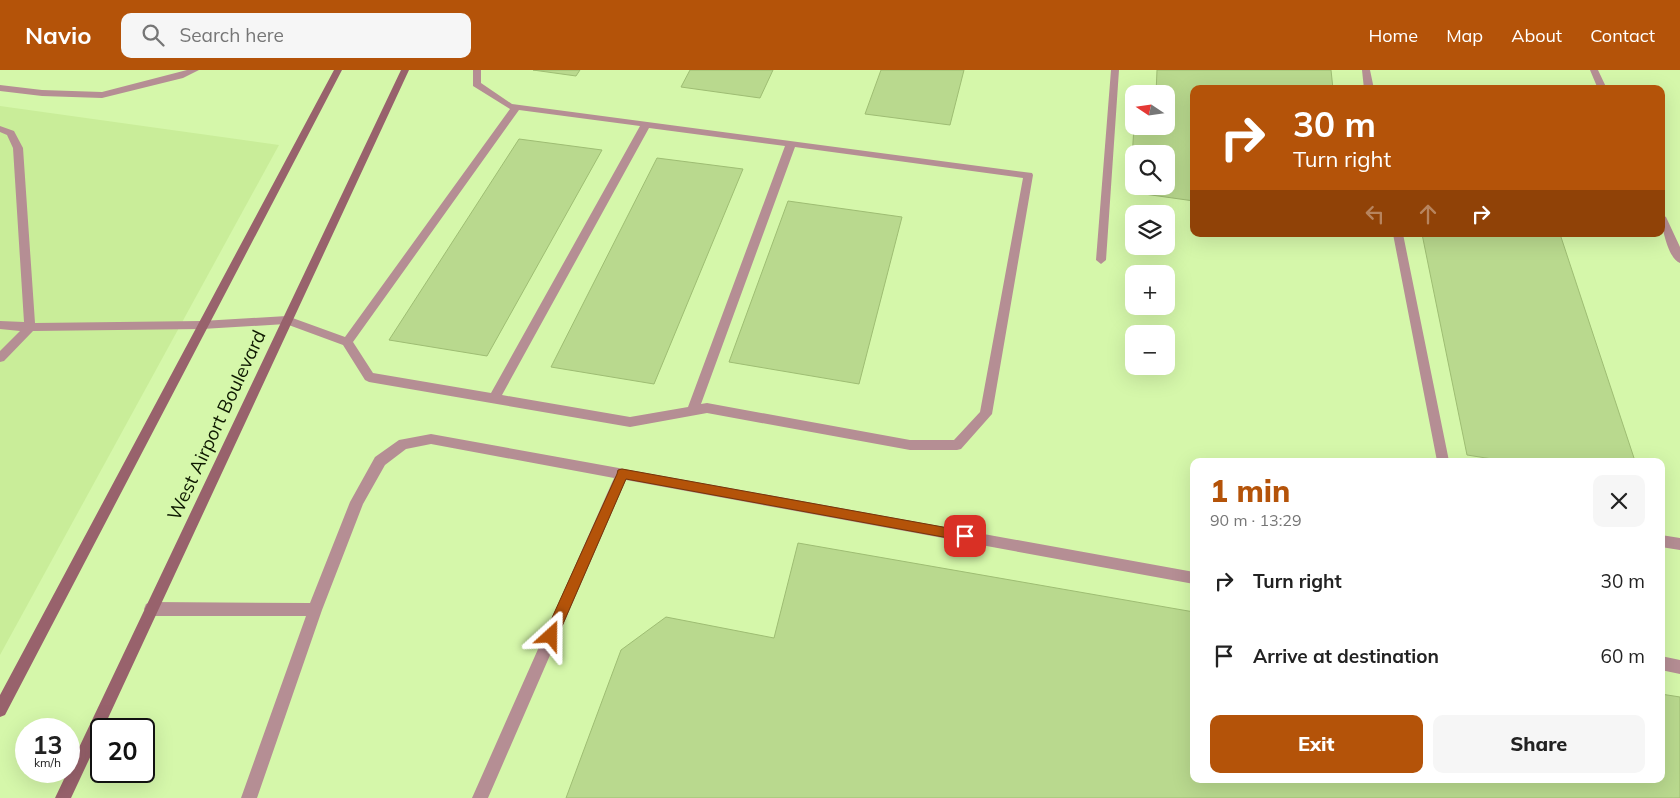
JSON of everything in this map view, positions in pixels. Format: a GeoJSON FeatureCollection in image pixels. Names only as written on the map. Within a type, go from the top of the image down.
{"type":"FeatureCollection","features":[{"type":"Feature","properties":{"kind":"main road"},"geometry":{"type":"LineString","coordinates":[[0,710],[338,70]]}},
{"type":"Feature","properties":{"kind":"main road","name":"West Airport Boulevard"},"geometry":{"type":"LineString","coordinates":[[63,798],[404,70]]}},
{"type":"Feature","properties":{"kind":"lane"},"geometry":{"type":"LineString","coordinates":[[0,88],[42,93],[102,95],[180,76],[195,70]]}},
{"type":"Feature","properties":{"kind":"lane"},"geometry":{"type":"LineString","coordinates":[[0,325],[30,327],[202,325],[287,320],[347,342],[370,377],[630,422],[707,408],[910,445],[957,445],[986,414],[1028,175],[508,106],[476,84],[477,70]]}},
{"type":"Feature","properties":{"kind":"lane"},"geometry":{"type":"LineString","coordinates":[[1101,260],[1115,70]]}},
{"type":"Feature","properties":{"kind":"lane"},"geometry":{"type":"LineString","coordinates":[[1366,70],[1368,85]]}},
{"type":"Feature","properties":{"kind":"lane"},"geometry":{"type":"LineString","coordinates":[[1594,70],[1601,85]]}},
{"type":"Feature","properties":{"kind":"lane"},"geometry":{"type":"LineString","coordinates":[[347,342],[516,107]]}},
{"type":"Feature","properties":{"kind":"lane"},"geometry":{"type":"LineString","coordinates":[[494,398],[646,125]]}},
{"type":"Feature","properties":{"kind":"lane"},"geometry":{"type":"LineString","coordinates":[[0,129],[11,133],[18,148],[30,327],[0,358]]}},
{"type":"Feature","properties":{"kind":"lane"},"geometry":{"type":"LineString","coordinates":[[693,410],[791,144]]}},
{"type":"Feature","properties":{"kind":"lane"},"geometry":{"type":"LineString","coordinates":[[1665,226],[1680,259]]}},
{"type":"Feature","properties":{"kind":"lane"},"geometry":{"type":"LineString","coordinates":[[1399,237],[1442,458]]}},
{"type":"Feature","properties":{"kind":"lane"},"geometry":{"type":"LineString","coordinates":[[249,798],[315,610],[357,502],[380,461],[402,444],[430,439],[1190,577]]}},
{"type":"Feature","properties":{"kind":"lane"},"geometry":{"type":"LineString","coordinates":[[480,798],[622,474]]}},
{"type":"Feature","properties":{"kind":"lane"},"geometry":{"type":"LineString","coordinates":[[1665,542],[1680,544]]}},
{"type":"Feature","properties":{"kind":"lane"},"geometry":{"type":"LineString","coordinates":[[151,609],[315,610]]}},
{"type":"Feature","properties":{"kind":"lane"},"geometry":{"type":"LineString","coordinates":[[1665,664],[1680,667]]}},
{"type":"Feature","properties":{"kind":"shaded area"},"geometry":{"type":"Polygon","coordinates":[[[0,106],[279,145],[0,655],[0,106]]]}},
{"type":"Feature","properties":{"kind":"building"},"geometry":{"type":"Polygon","coordinates":[[[533,70],[580,70],[576,76],[533,70]]]}},
{"type":"Feature","properties":{"kind":"building"},"geometry":{"type":"Polygon","coordinates":[[[690,70],[773,70],[760,98],[681,87],[690,70]]]}},
{"type":"Feature","properties":{"kind":"building"},"geometry":{"type":"Polygon","coordinates":[[[881,70],[964,70],[950,125],[865,114],[881,70]]]}},
{"type":"Feature","properties":{"kind":"building"},"geometry":{"type":"Polygon","coordinates":[[[1157,70],[1331,70],[1333,85],[1190,85],[1190,200],[1151,195],[1175,195],[1175,145],[1133,145],[1133,135],[1175,135],[1175,85],[1156,85],[1157,70]]]}},
{"type":"Feature","properties":{"kind":"building"},"geometry":{"type":"Polygon","coordinates":[[[519,139],[602,150],[487,356],[389,340],[519,139]]]}},
{"type":"Feature","properties":{"kind":"building"},"geometry":{"type":"Polygon","coordinates":[[[657,158],[743,169],[654,384],[551,367],[657,158]]]}},
{"type":"Feature","properties":{"kind":"building"},"geometry":{"type":"Polygon","coordinates":[[[788,201],[902,217],[859,384],[729,362],[788,201]]]}},
{"type":"Feature","properties":{"kind":"building"},"geometry":{"type":"Polygon","coordinates":[[[1423,237],[1561,237],[1634,458],[1486,458],[1467,455],[1423,237]]]}},
{"type":"Feature","properties":{"kind":"building"},"geometry":{"type":"Polygon","coordinates":[[[798,543],[1190,611],[1190,783],[1665,783],[1665,695],[1680,697],[1680,798],[566,798],[621,650],[666,617],[774,638],[798,543]]]}},
{"type":"Feature","properties":{"kind":"route"},"geometry":{"type":"LineString","coordinates":[[551,636],[622,474],[965,536]]}}]}
